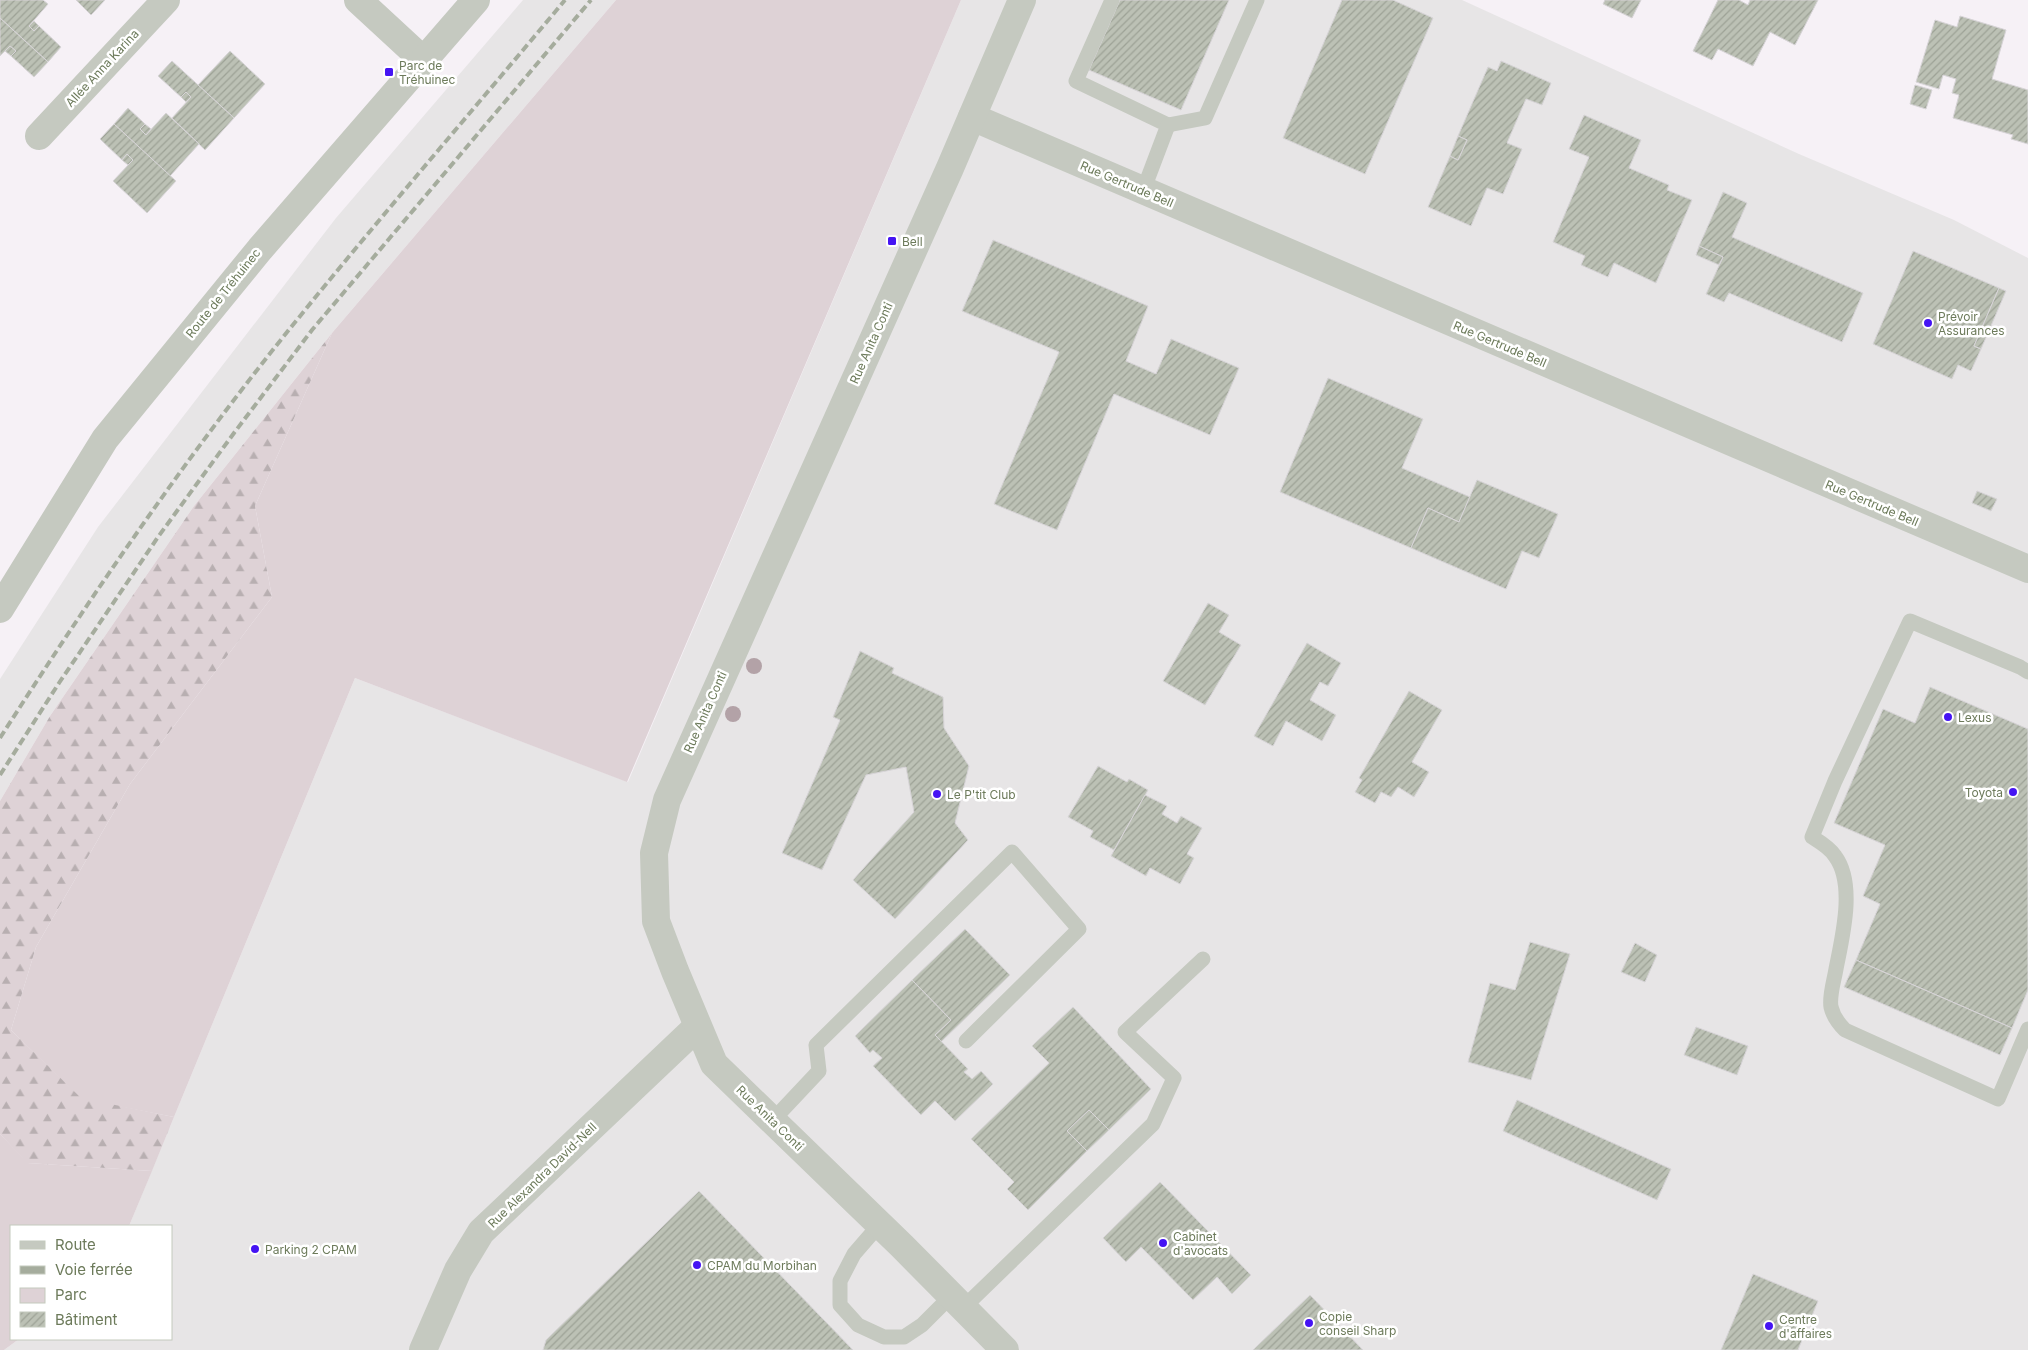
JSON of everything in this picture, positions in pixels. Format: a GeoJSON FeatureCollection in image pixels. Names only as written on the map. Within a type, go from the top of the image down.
{"type":"FeatureCollection","features":[{"type":"Feature","properties":{"kind":"street","name":"Allée Anna Karina"},"geometry":{"type":"LineString","coordinates":[[39,136],[166,0]]}},
{"type":"Feature","properties":{"kind":"street"},"geometry":{"type":"LineString","coordinates":[[358,0],[423,60]]}},
{"type":"Feature","properties":{"kind":"street","name":"Route de Tréhuinec"},"geometry":{"type":"LineString","coordinates":[[0,609],[105,439],[260,249],[476,0]]}},
{"type":"Feature","properties":{"kind":"street","name":"Rue Anita Conti"},"geometry":{"type":"LineString","coordinates":[[1004,1350],[880,1224],[714,1064],[697,1027],[656,921],[654,853],[667,800],[972,117],[1022,0]]}},
{"type":"Feature","properties":{"kind":"street","name":"Rue Gertrude Bell"},"geometry":{"type":"LineString","coordinates":[[972,117],[2028,569]]}},
{"type":"Feature","properties":{"kind":"street","name":"Rue Alexandra David-Nell"},"geometry":{"type":"LineString","coordinates":[[423,1350],[458,1270],[481,1232],[697,1027]]}},
{"type":"Feature","properties":{"kind":"lane"},"geometry":{"type":"LineString","coordinates":[[1112,0],[1076,81],[1168,125],[1206,118],[1257,0]]}},
{"type":"Feature","properties":{"kind":"lane"},"geometry":{"type":"LineString","coordinates":[[1143,191],[1168,125]]}},
{"type":"Feature","properties":{"kind":"lane"},"geometry":{"type":"LineString","coordinates":[[2028,672],[1910,621],[1835,781],[1812,836],[1836,857],[1844,875],[1845,921],[1832,986],[1831,1007],[1837,1020],[1845,1030],[1998,1099],[2028,1029]]}},
{"type":"Feature","properties":{"kind":"lane"},"geometry":{"type":"LineString","coordinates":[[772,1120],[820,1070],[816,1045],[1012,852],[1079,928],[966,1041]]}},
{"type":"Feature","properties":{"kind":"lane"},"geometry":{"type":"LineString","coordinates":[[880,1224],[854,1254],[840,1281],[840,1305],[858,1325],[884,1337],[904,1337],[957,1302],[1153,1124],[1174,1078],[1125,1032],[1203,959]]}},
{"type":"Feature","properties":{"kind":"shaded area"},"geometry":{"type":"Polygon","coordinates":[[[523,0],[616,0],[332,333],[194,506],[50,716],[0,801],[0,679],[98,527],[336,218],[523,0]]]}},
{"type":"Feature","properties":{"kind":"shaded area"},"geometry":{"type":"Polygon","coordinates":[[[961,0],[1462,0],[1799,154],[1954,220],[2028,258],[2028,1350],[4,1350],[18,1340],[172,1340],[172,1225],[129,1225],[355,678],[628,782],[961,0]]]}},
{"type":"Feature","properties":{"kind":"green space"},"geometry":{"type":"Polygon","coordinates":[[[616,0],[961,0],[627,782],[355,678],[174,1117],[81,1099],[11,1030],[36,947],[130,784],[272,597],[255,506],[332,333],[616,0]]]}},
{"type":"Feature","properties":{"kind":"green space"},"geometry":{"type":"Polygon","coordinates":[[[332,333],[255,506],[272,597],[130,784],[36,947],[11,1030],[81,1098],[174,1117],[152,1171],[27,1163],[0,1134],[0,801],[50,716],[194,506],[332,333]]]}},
{"type":"Feature","properties":{"kind":"green space"},"geometry":{"type":"Polygon","coordinates":[[[0,1134],[28,1163],[152,1171],[129,1225],[10,1225],[10,1340],[18,1340],[4,1350],[0,1350],[0,1134]]]}},
{"type":"Feature","properties":{"kind":"building"},"geometry":{"type":"Polygon","coordinates":[[[0,0],[43,0],[48,4],[29,26],[34,31],[39,26],[61,47],[48,62],[0,18],[0,0]]]}},
{"type":"Feature","properties":{"kind":"building"},"geometry":{"type":"Polygon","coordinates":[[[76,0],[105,0],[91,15],[76,0]]]}},
{"type":"Feature","properties":{"kind":"building"},"geometry":{"type":"Polygon","coordinates":[[[1120,0],[1229,0],[1181,110],[1089,70],[1120,0]]]}},
{"type":"Feature","properties":{"kind":"building"},"geometry":{"type":"Polygon","coordinates":[[[1342,0],[1393,0],[1433,18],[1365,174],[1283,138],[1342,0]]]}},
{"type":"Feature","properties":{"kind":"building"},"geometry":{"type":"Polygon","coordinates":[[[1605,0],[1641,0],[1632,18],[1603,4],[1605,0]]]}},
{"type":"Feature","properties":{"kind":"building"},"geometry":{"type":"Polygon","coordinates":[[[1718,0],[1739,0],[1748,5],[1750,0],[1818,0],[1795,45],[1770,32],[1753,66],[1718,49],[1712,60],[1693,51],[1718,0]]]}},
{"type":"Feature","properties":{"kind":"building"},"geometry":{"type":"Polygon","coordinates":[[[1960,16],[2006,30],[1992,79],[2028,90],[2028,144],[2011,139],[2013,135],[1953,118],[1959,95],[1952,93],[1956,79],[1943,75],[1939,89],[1916,82],[1935,20],[1957,27],[1960,16]]]}},
{"type":"Feature","properties":{"kind":"building"},"geometry":{"type":"Polygon","coordinates":[[[0,18],[48,62],[34,77],[11,56],[16,51],[10,46],[0,56],[0,18]]]}},
{"type":"Feature","properties":{"kind":"building"},"geometry":{"type":"Polygon","coordinates":[[[34,21],[39,26],[34,31],[29,26],[34,21]]]}},
{"type":"Feature","properties":{"kind":"building"},"geometry":{"type":"Polygon","coordinates":[[[10,46],[16,51],[11,56],[5,51],[10,46]]]}},
{"type":"Feature","properties":{"kind":"building"},"geometry":{"type":"Polygon","coordinates":[[[230,51],[265,84],[234,118],[198,85],[230,51]]]}},
{"type":"Feature","properties":{"kind":"building"},"geometry":{"type":"Polygon","coordinates":[[[172,61],[234,118],[205,150],[172,118],[191,97],[186,92],[181,97],[158,76],[172,61]]]}},
{"type":"Feature","properties":{"kind":"building"},"geometry":{"type":"Polygon","coordinates":[[[1501,61],[1551,83],[1542,105],[1526,99],[1507,143],[1522,149],[1503,194],[1487,188],[1471,226],[1428,207],[1450,156],[1458,160],[1467,140],[1458,136],[1488,67],[1497,71],[1501,61]]]}},
{"type":"Feature","properties":{"kind":"building"},"geometry":{"type":"Polygon","coordinates":[[[1915,85],[1932,90],[1926,109],[1910,104],[1915,85]]]}},
{"type":"Feature","properties":{"kind":"building"},"geometry":{"type":"Polygon","coordinates":[[[186,92],[191,97],[186,102],[181,97],[186,92]]]}},
{"type":"Feature","properties":{"kind":"building"},"geometry":{"type":"Polygon","coordinates":[[[128,108],[145,124],[140,129],[146,135],[166,113],[199,144],[170,176],[114,124],[128,108]]]}},
{"type":"Feature","properties":{"kind":"building"},"geometry":{"type":"Polygon","coordinates":[[[1584,115],[1641,140],[1629,168],[1669,185],[1667,190],[1692,200],[1656,283],[1614,263],[1608,277],[1581,265],[1585,256],[1553,242],[1589,157],[1569,149],[1584,115]]]}},
{"type":"Feature","properties":{"kind":"building"},"geometry":{"type":"Polygon","coordinates":[[[114,124],[176,181],[147,213],[113,181],[133,160],[127,154],[122,160],[100,139],[114,124]]]}},
{"type":"Feature","properties":{"kind":"building"},"geometry":{"type":"Polygon","coordinates":[[[145,124],[151,129],[146,135],[140,129],[145,124]]]}},
{"type":"Feature","properties":{"kind":"building"},"geometry":{"type":"Polygon","coordinates":[[[1458,136],[1467,140],[1458,160],[1450,156],[1458,136]]]}},
{"type":"Feature","properties":{"kind":"building"},"geometry":{"type":"Polygon","coordinates":[[[127,154],[133,160],[128,165],[122,160],[127,154]]]}},
{"type":"Feature","properties":{"kind":"building"},"geometry":{"type":"Polygon","coordinates":[[[1723,192],[1747,203],[1732,237],[1863,293],[1842,342],[1729,293],[1724,302],[1706,294],[1723,257],[1699,246],[1723,192]]]}},
{"type":"Feature","properties":{"kind":"building"},"geometry":{"type":"Polygon","coordinates":[[[993,240],[1148,306],[1126,361],[1156,374],[1171,339],[1239,368],[1210,435],[1114,394],[1057,530],[994,504],[1059,352],[962,311],[993,240]]]}},
{"type":"Feature","properties":{"kind":"building"},"geometry":{"type":"Polygon","coordinates":[[[1699,246],[1723,257],[1719,265],[1696,255],[1699,246]]]}},
{"type":"Feature","properties":{"kind":"building"},"geometry":{"type":"Polygon","coordinates":[[[1913,251],[1999,288],[1974,346],[1981,349],[1971,371],[1958,365],[1952,379],[1873,344],[1913,251]]]}},
{"type":"Feature","properties":{"kind":"building"},"geometry":{"type":"Polygon","coordinates":[[[1999,288],[2006,291],[1981,349],[1974,346],[1999,288]]]}},
{"type":"Feature","properties":{"kind":"building"},"geometry":{"type":"Polygon","coordinates":[[[1328,378],[1423,419],[1402,468],[1470,497],[1459,522],[1428,508],[1411,548],[1280,492],[1328,378]]]}},
{"type":"Feature","properties":{"kind":"building"},"geometry":{"type":"Polygon","coordinates":[[[1477,480],[1558,514],[1539,558],[1522,551],[1506,589],[1411,548],[1428,508],[1459,522],[1477,480]]]}},
{"type":"Feature","properties":{"kind":"building"},"geometry":{"type":"Polygon","coordinates":[[[1977,491],[1997,499],[1991,511],[1972,503],[1977,491]]]}},
{"type":"Feature","properties":{"kind":"building"},"geometry":{"type":"Polygon","coordinates":[[[1208,603],[1229,615],[1219,632],[1241,645],[1205,705],[1163,681],[1208,603]]]}},
{"type":"Feature","properties":{"kind":"building"},"geometry":{"type":"Polygon","coordinates":[[[1307,643],[1341,663],[1328,686],[1320,682],[1310,700],[1336,715],[1322,741],[1286,721],[1273,746],[1254,736],[1307,643]]]}},
{"type":"Feature","properties":{"kind":"building","name":"Le P'tit Club"},"geometry":{"type":"Polygon","coordinates":[[[860,651],[894,668],[892,673],[943,697],[944,728],[969,766],[955,823],[968,840],[895,919],[853,880],[914,812],[906,767],[866,775],[822,870],[782,853],[840,720],[833,717],[860,651]]]}},
{"type":"Feature","properties":{"kind":"building"},"geometry":{"type":"Polygon","coordinates":[[[1930,687],[2028,729],[2028,990],[2012,1028],[1856,960],[1880,904],[1863,896],[1885,845],[1834,823],[1883,709],[1915,723],[1930,687]]]}},
{"type":"Feature","properties":{"kind":"building"},"geometry":{"type":"Polygon","coordinates":[[[1409,691],[1442,710],[1412,762],[1429,772],[1414,797],[1398,787],[1391,797],[1381,792],[1375,803],[1355,792],[1362,780],[1359,778],[1409,691]]]}},
{"type":"Feature","properties":{"kind":"building"},"geometry":{"type":"Polygon","coordinates":[[[1098,766],[1127,782],[1129,779],[1148,790],[1114,850],[1090,837],[1093,831],[1068,817],[1098,766]]]}},
{"type":"Feature","properties":{"kind":"building"},"geometry":{"type":"Polygon","coordinates":[[[1145,795],[1167,806],[1162,814],[1177,823],[1181,816],[1202,828],[1187,854],[1194,858],[1180,884],[1150,868],[1146,876],[1111,856],[1145,795]]]}},
{"type":"Feature","properties":{"kind":"building"},"geometry":{"type":"Polygon","coordinates":[[[965,929],[1010,975],[941,1042],[935,1035],[951,1020],[912,980],[965,929]]]}},
{"type":"Feature","properties":{"kind":"building"},"geometry":{"type":"Polygon","coordinates":[[[1530,942],[1570,954],[1531,1080],[1468,1062],[1490,983],[1515,990],[1530,942]]]}},
{"type":"Feature","properties":{"kind":"building"},"geometry":{"type":"Polygon","coordinates":[[[1635,943],[1657,955],[1645,982],[1621,972],[1635,943]]]}},
{"type":"Feature","properties":{"kind":"building"},"geometry":{"type":"Polygon","coordinates":[[[1856,960],[2012,1028],[2000,1055],[1844,987],[1856,960]]]}},
{"type":"Feature","properties":{"kind":"building"},"geometry":{"type":"Polygon","coordinates":[[[912,980],[951,1020],[935,1035],[968,1069],[964,1072],[972,1079],[981,1071],[993,1084],[955,1121],[935,1101],[921,1115],[873,1066],[882,1058],[873,1050],[870,1053],[855,1036],[912,980]]]}},
{"type":"Feature","properties":{"kind":"building"},"geometry":{"type":"Polygon","coordinates":[[[1073,1007],[1151,1089],[1109,1130],[1089,1110],[1067,1131],[1087,1151],[1028,1210],[1007,1189],[1014,1182],[971,1139],[1049,1063],[1032,1046],[1073,1007]]]}},
{"type":"Feature","properties":{"kind":"building"},"geometry":{"type":"Polygon","coordinates":[[[1696,1027],[1748,1046],[1737,1075],[1684,1055],[1696,1027]]]}},
{"type":"Feature","properties":{"kind":"building"},"geometry":{"type":"Polygon","coordinates":[[[1517,1100],[1671,1169],[1657,1200],[1503,1131],[1517,1100]]]}},
{"type":"Feature","properties":{"kind":"building"},"geometry":{"type":"Polygon","coordinates":[[[1089,1110],[1109,1130],[1087,1151],[1067,1131],[1089,1110]]]}},
{"type":"Feature","properties":{"kind":"building","name":"Cabinet d'avocats"},"geometry":{"type":"Polygon","coordinates":[[[1160,1182],[1251,1275],[1232,1294],[1217,1277],[1193,1300],[1141,1247],[1126,1262],[1103,1238],[1160,1182]]]}},
{"type":"Feature","properties":{"kind":"building","name":"CPAM du Morbihan"},"geometry":{"type":"Polygon","coordinates":[[[699,1191],[853,1350],[543,1350],[546,1340],[699,1191]]]}},
{"type":"Feature","properties":{"kind":"building","name":"Centre d'affaires"},"geometry":{"type":"Polygon","coordinates":[[[1753,1274],[1818,1301],[1798,1350],[1721,1350],[1753,1274]]]}},
{"type":"Feature","properties":{"kind":"building","name":"Copie conseil Sharp"},"geometry":{"type":"Polygon","coordinates":[[[1310,1295],[1363,1350],[1253,1350],[1310,1295]]]}},
{"type":"Feature","properties":{"kind":"railway"},"geometry":{"type":"LineString","coordinates":[[0,738],[140,528],[253,375],[359,244],[565,0]]}},
{"type":"Feature","properties":{"kind":"railway"},"geometry":{"type":"LineString","coordinates":[[0,775],[59,683],[158,537],[312,330],[591,0]]}},
{"type":"Feature","properties":{"kind":"place","name":"Parc de Tréhuinec"},"geometry":{"type":"Point","coordinates":[389,72]}},
{"type":"Feature","properties":{"kind":"place","name":"Bell"},"geometry":{"type":"Point","coordinates":[892,241]}},
{"type":"Feature","properties":{"kind":"place","name":"Prévoir Assurances"},"geometry":{"type":"Point","coordinates":[1928,323]}},
{"type":"Feature","properties":{"kind":"place","name":"Lexus"},"geometry":{"type":"Point","coordinates":[1948,717]}},
{"type":"Feature","properties":{"kind":"place","name":"Toyota"},"geometry":{"type":"Point","coordinates":[2013,792]}},
{"type":"Feature","properties":{"kind":"place","name":"Le P'tit Club"},"geometry":{"type":"Point","coordinates":[937,794]}},
{"type":"Feature","properties":{"kind":"place","name":"Cabinet d'avocats"},"geometry":{"type":"Point","coordinates":[1163,1243]}},
{"type":"Feature","properties":{"kind":"place","name":"Parking 2 CPAM"},"geometry":{"type":"Point","coordinates":[255,1249]}},
{"type":"Feature","properties":{"kind":"place","name":"CPAM du Morbihan"},"geometry":{"type":"Point","coordinates":[697,1265]}},
{"type":"Feature","properties":{"kind":"place","name":"Copie conseil Sharp"},"geometry":{"type":"Point","coordinates":[1309,1323]}},
{"type":"Feature","properties":{"kind":"place","name":"Centre d'affaires"},"geometry":{"type":"Point","coordinates":[1769,1326]}}]}
